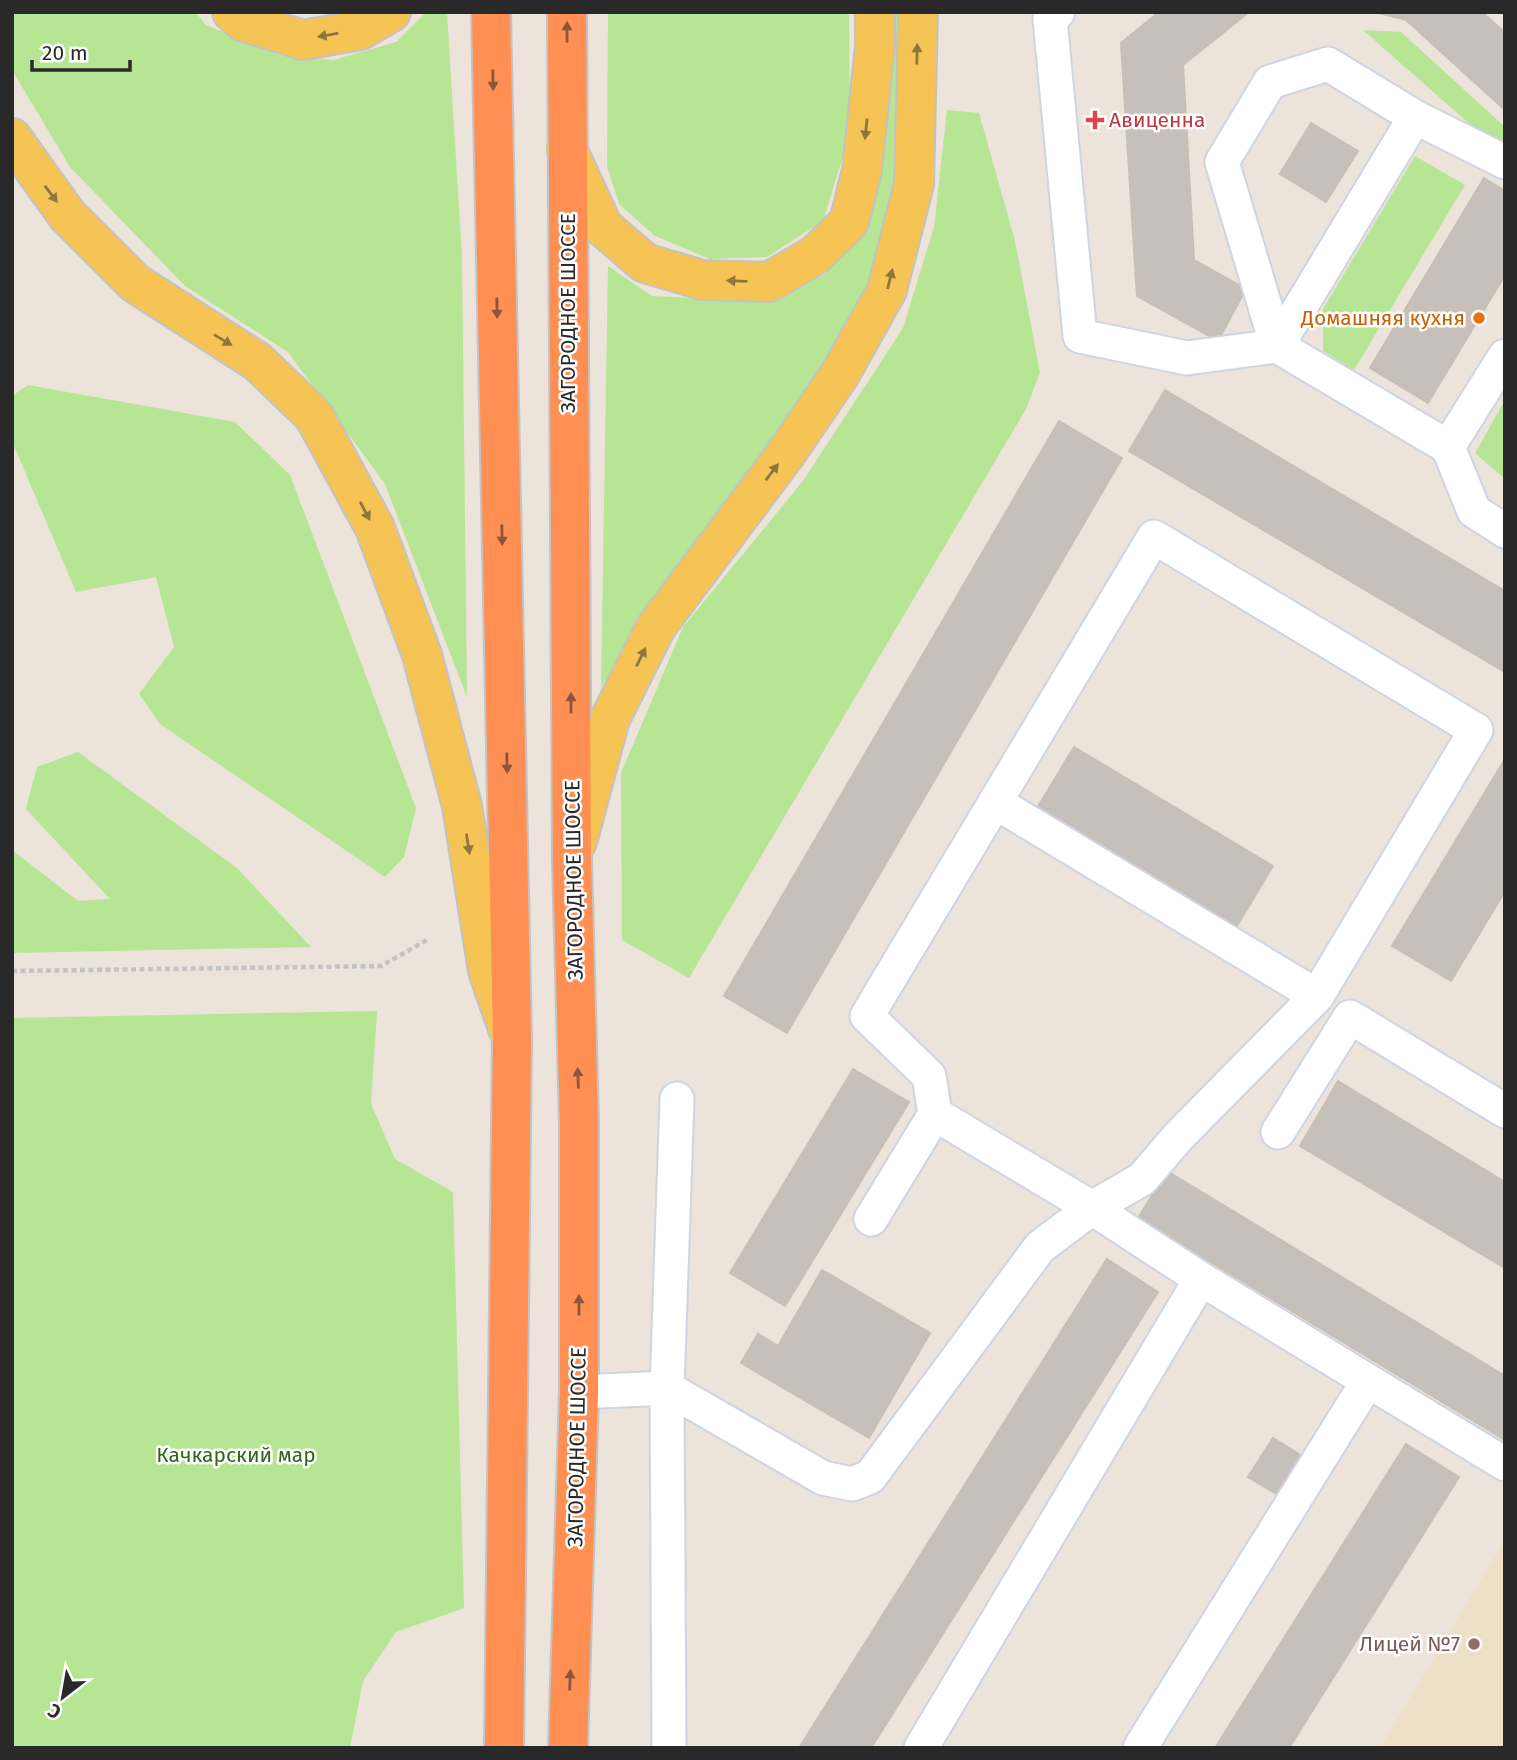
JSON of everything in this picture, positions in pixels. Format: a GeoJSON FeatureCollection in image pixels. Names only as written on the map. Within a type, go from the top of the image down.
{"type":"FeatureCollection","features":[{"type":"Feature","properties":{"kind":"highway"},"geometry":{"type":"LineString","coordinates":[[491,12],[512,1040],[504,1748]]}},
{"type":"Feature","properties":{"kind":"highway","name":"ЗАГОРОДНОЕ ШОССЕ"},"geometry":{"type":"LineString","coordinates":[[567,12],[572,861],[579,1122],[579,1392],[568,1748]]}},
{"type":"Feature","properties":{"kind":"main road"},"geometry":{"type":"LineString","coordinates":[[232,12],[242,21],[303,40],[360,30],[391,12]]}},
{"type":"Feature","properties":{"kind":"main road"},"geometry":{"type":"LineString","coordinates":[[567,149],[603,227],[645,263],[702,280],[769,282],[815,255],[849,222],[862,170],[875,46],[875,12]]}},
{"type":"Feature","properties":{"kind":"main road"},"geometry":{"type":"LineString","coordinates":[[572,861],[610,719],[656,626],[785,455],[840,374],[887,290],[914,184],[918,12]]}},
{"type":"Feature","properties":{"kind":"main road"},"geometry":{"type":"LineString","coordinates":[[12,138],[67,215],[135,283],[258,362],[314,416],[374,528],[422,655],[462,806],[488,971],[512,1040]]}},
{"type":"Feature","properties":{"kind":"lane"},"geometry":{"type":"LineString","coordinates":[[1058,12],[1050,19],[1080,336],[1187,358],[1277,346],[1448,447],[1474,512],[1505,531]]}},
{"type":"Feature","properties":{"kind":"lane"},"geometry":{"type":"LineString","coordinates":[[1277,346],[1222,162],[1269,82],[1328,64],[1415,117],[1505,162]]}},
{"type":"Feature","properties":{"kind":"lane"},"geometry":{"type":"LineString","coordinates":[[1277,346],[1415,117]]}},
{"type":"Feature","properties":{"kind":"lane"},"geometry":{"type":"LineString","coordinates":[[1448,447],[1505,356]]}},
{"type":"Feature","properties":{"kind":"lane"},"geometry":{"type":"LineString","coordinates":[[579,1392],[667,1388],[823,1478],[852,1484],[870,1477],[1040,1247],[1092,1208],[1142,1179],[1317,996],[1476,730],[1154,537],[867,1016],[929,1076],[935,1114],[871,1219]]}},
{"type":"Feature","properties":{"kind":"lane"},"geometry":{"type":"LineString","coordinates":[[995,802],[1317,996]]}},
{"type":"Feature","properties":{"kind":"lane"},"geometry":{"type":"LineString","coordinates":[[1278,1132],[1350,1017],[1505,1111]]}},
{"type":"Feature","properties":{"kind":"lane"},"geometry":{"type":"LineString","coordinates":[[669,1748],[667,1388],[677,1099]]}},
{"type":"Feature","properties":{"kind":"lane"},"geometry":{"type":"LineString","coordinates":[[935,1114],[1505,1464]]}},
{"type":"Feature","properties":{"kind":"lane"},"geometry":{"type":"LineString","coordinates":[[921,1748],[1201,1279]]}},
{"type":"Feature","properties":{"kind":"lane"},"geometry":{"type":"LineString","coordinates":[[1140,1748],[1368,1381]]}},
{"type":"Feature","properties":{"kind":"path"},"geometry":{"type":"LineString","coordinates":[[12,971],[381,965],[427,940]]}},
{"type":"Feature","properties":{"kind":"shaded area","name":"Лицей №7"},"geometry":{"type":"Polygon","coordinates":[[[1505,1540],[1505,1748],[1380,1748],[1505,1540]]]}},
{"type":"Feature","properties":{"kind":"green space"},"geometry":{"type":"Polygon","coordinates":[[[12,12],[195,12],[206,25],[279,55],[333,60],[396,42],[426,12],[447,12],[462,258],[467,697],[385,484],[288,352],[185,286],[70,167],[12,70],[12,12]]]}},
{"type":"Feature","properties":{"kind":"green space"},"geometry":{"type":"Polygon","coordinates":[[[608,12],[849,12],[850,133],[823,221],[767,257],[710,259],[655,236],[619,204],[607,166],[608,12]]]}},
{"type":"Feature","properties":{"kind":"green space"},"geometry":{"type":"Polygon","coordinates":[[[886,12],[902,12],[894,220],[859,311],[786,428],[658,594],[601,688],[608,266],[652,296],[768,302],[825,274],[864,230],[886,12]]]}},
{"type":"Feature","properties":{"kind":"green space"},"geometry":{"type":"Polygon","coordinates":[[[1363,30],[1401,32],[1505,127],[1505,155],[1363,30]]]}},
{"type":"Feature","properties":{"kind":"green space"},"geometry":{"type":"Polygon","coordinates":[[[947,110],[979,113],[1015,241],[1040,373],[1026,409],[689,978],[622,940],[621,773],[683,627],[803,481],[903,328],[934,227],[947,110]]]}},
{"type":"Feature","properties":{"kind":"green space"},"geometry":{"type":"Polygon","coordinates":[[[1415,156],[1465,185],[1354,370],[1323,351],[1323,309],[1415,156]]]}},
{"type":"Feature","properties":{"kind":"green space"},"geometry":{"type":"Polygon","coordinates":[[[28,385],[235,422],[290,475],[416,808],[404,857],[385,877],[160,724],[139,694],[174,647],[156,577],[76,592],[12,441],[12,396],[28,385]]]}},
{"type":"Feature","properties":{"kind":"green space"},"geometry":{"type":"Polygon","coordinates":[[[1505,400],[1505,479],[1475,453],[1505,400]]]}},
{"type":"Feature","properties":{"kind":"green space"},"geometry":{"type":"Polygon","coordinates":[[[78,752],[237,868],[311,947],[12,953],[12,850],[78,901],[110,899],[26,809],[37,767],[78,752]]]}},
{"type":"Feature","properties":{"kind":"green space","name":"Качкарский мар"},"geometry":{"type":"Polygon","coordinates":[[[377,1011],[371,1104],[395,1159],[453,1192],[464,1608],[396,1632],[363,1681],[350,1748],[12,1748],[12,1018],[377,1011]]]}},
{"type":"Feature","properties":{"kind":"building"},"geometry":{"type":"Polygon","coordinates":[[[1159,12],[1249,12],[1183,65],[1194,260],[1246,289],[1218,341],[1137,296],[1121,43],[1159,12]]]}},
{"type":"Feature","properties":{"kind":"building"},"geometry":{"type":"Polygon","coordinates":[[[1375,12],[1482,12],[1505,33],[1505,110],[1406,20],[1375,12]]]}},
{"type":"Feature","properties":{"kind":"building"},"geometry":{"type":"Polygon","coordinates":[[[1311,123],[1358,151],[1326,202],[1280,174],[1311,123]]]}},
{"type":"Feature","properties":{"kind":"building"},"geometry":{"type":"Polygon","coordinates":[[[1484,178],[1505,191],[1505,275],[1428,403],[1370,368],[1484,178]]]}},
{"type":"Feature","properties":{"kind":"building"},"geometry":{"type":"Polygon","coordinates":[[[1165,390],[1505,591],[1505,672],[1129,451],[1165,390]]]}},
{"type":"Feature","properties":{"kind":"building"},"geometry":{"type":"Polygon","coordinates":[[[1059,421],[1122,458],[787,1033],[724,996],[1059,421]]]}},
{"type":"Feature","properties":{"kind":"building"},"geometry":{"type":"Polygon","coordinates":[[[1074,747],[1273,866],[1237,926],[1038,807],[1074,747]]]}},
{"type":"Feature","properties":{"kind":"building"},"geometry":{"type":"Polygon","coordinates":[[[1505,759],[1505,891],[1451,981],[1392,946],[1505,759]]]}},
{"type":"Feature","properties":{"kind":"building"},"geometry":{"type":"Polygon","coordinates":[[[853,1069],[909,1102],[785,1306],[730,1273],[853,1069]]]}},
{"type":"Feature","properties":{"kind":"building"},"geometry":{"type":"Polygon","coordinates":[[[1338,1081],[1505,1182],[1505,1268],[1300,1146],[1338,1081]]]}},
{"type":"Feature","properties":{"kind":"building"},"geometry":{"type":"Polygon","coordinates":[[[1167,1171],[1505,1376],[1505,1440],[1138,1218],[1167,1171]]]}},
{"type":"Feature","properties":{"kind":"building"},"geometry":{"type":"Polygon","coordinates":[[[1107,1259],[1158,1292],[871,1748],[799,1748],[1107,1259]]]}},
{"type":"Feature","properties":{"kind":"building"},"geometry":{"type":"Polygon","coordinates":[[[822,1270],[930,1333],[869,1438],[741,1363],[758,1334],[778,1346],[822,1270]]]}},
{"type":"Feature","properties":{"kind":"building"},"geometry":{"type":"Polygon","coordinates":[[[1273,1438],[1302,1456],[1278,1495],[1248,1477],[1273,1438]]]}},
{"type":"Feature","properties":{"kind":"building"},"geometry":{"type":"Polygon","coordinates":[[[1406,1444],[1459,1477],[1289,1748],[1215,1748],[1406,1444]]]}},
{"type":"Feature","properties":{"kind":"place","name":"Авиценна"},"geometry":{"type":"Point","coordinates":[1095,120]}},
{"type":"Feature","properties":{"kind":"place","name":"Домашняя кухня"},"geometry":{"type":"Point","coordinates":[1479,318]}},
{"type":"Feature","properties":{"kind":"place","name":"Лицей №7"},"geometry":{"type":"Point","coordinates":[1474,1644]}}]}
